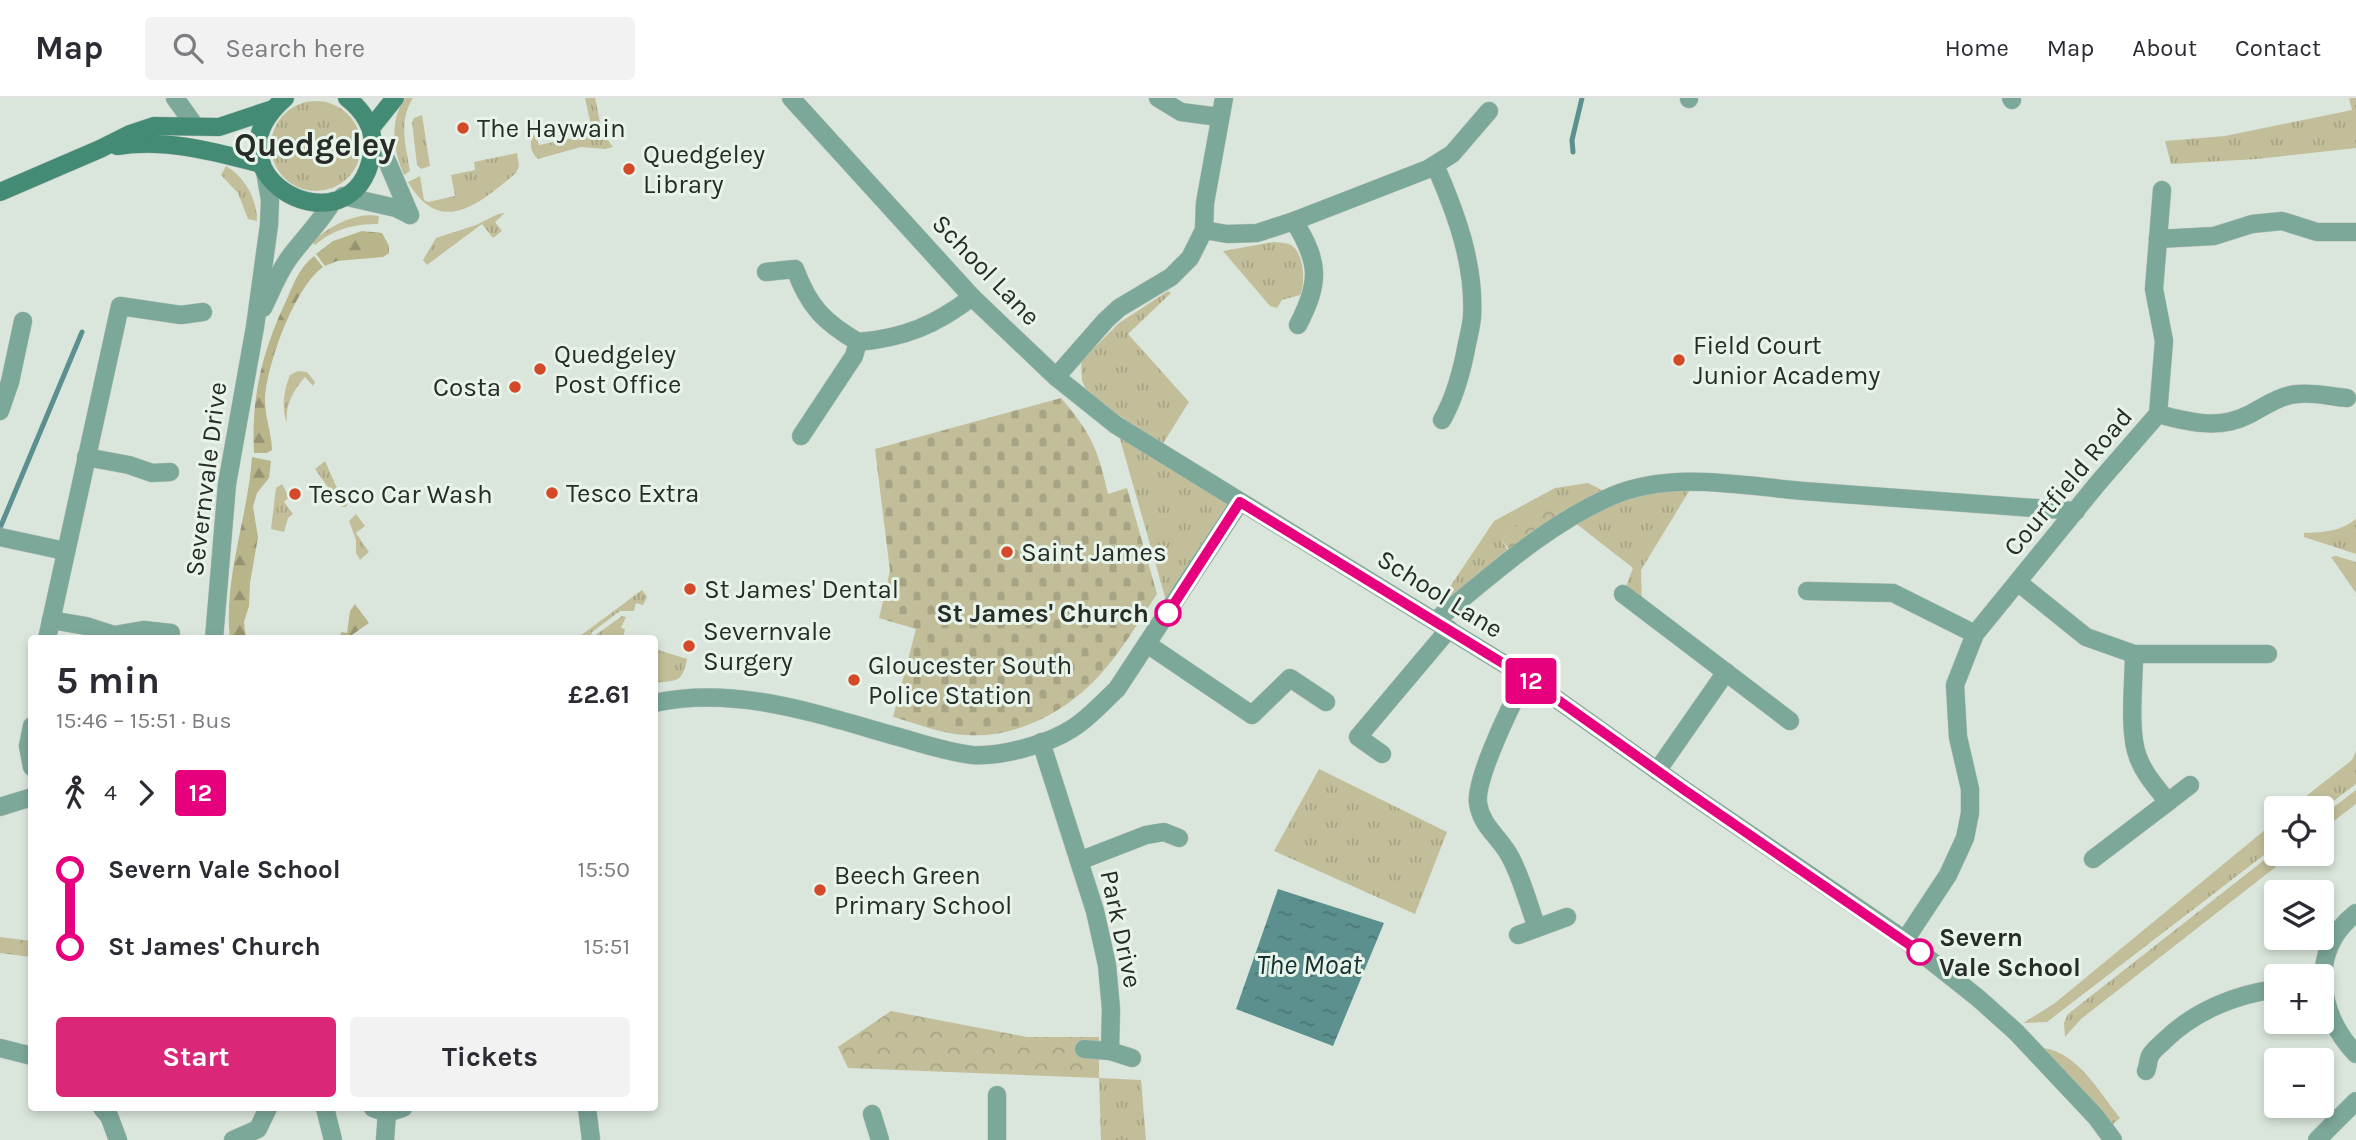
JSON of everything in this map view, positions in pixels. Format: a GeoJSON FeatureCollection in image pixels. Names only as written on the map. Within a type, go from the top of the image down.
{"type":"FeatureCollection","features":[{"type":"Feature","properties":{"kind":"main road"},"geometry":{"type":"LineString","coordinates":[[279,103],[264,123],[260,135],[263,167],[278,189],[295,199],[319,203],[338,199],[362,181],[370,166],[372,136],[364,115],[347,98]]}},
{"type":"Feature","properties":{"kind":"main road"},"geometry":{"type":"LineString","coordinates":[[372,136],[395,98]]}},
{"type":"Feature","properties":{"kind":"main road"},"geometry":{"type":"LineString","coordinates":[[0,192],[130,134],[154,126],[219,127],[279,103]]}},
{"type":"Feature","properties":{"kind":"main road"},"geometry":{"type":"LineString","coordinates":[[100,149],[153,143],[217,153],[263,167]]}},
{"type":"Feature","properties":{"kind":"street"},"geometry":{"type":"LineString","coordinates":[[175,98],[195,126]]}},
{"type":"Feature","properties":{"kind":"street","name":"School Lane"},"geometry":{"type":"LineString","coordinates":[[791,98],[972,297],[1056,377],[1116,425],[1527,678],[1657,771],[1905,940],[2016,1032],[2096,1117],[2113,1140]]}},
{"type":"Feature","properties":{"kind":"street"},"geometry":{"type":"LineString","coordinates":[[1158,98],[1181,112],[1219,117]]}},
{"type":"Feature","properties":{"kind":"street"},"geometry":{"type":"LineString","coordinates":[[1056,377],[1119,308],[1171,277],[1182,268],[1196,248],[1203,230],[1205,203],[1224,98]]}},
{"type":"Feature","properties":{"kind":"street"},"geometry":{"type":"LineString","coordinates":[[1203,230],[1227,234],[1257,233],[1435,165],[1452,154],[1489,111]]}},
{"type":"Feature","properties":{"kind":"street"},"geometry":{"type":"LineString","coordinates":[[338,199],[396,208],[410,215],[387,161],[372,136]]}},
{"type":"Feature","properties":{"kind":"street"},"geometry":{"type":"LineString","coordinates":[[1435,165],[1453,207],[1464,243],[1470,278],[1472,318],[1454,399],[1442,420]]}},
{"type":"Feature","properties":{"kind":"street","name":"Severnvale Drive"},"geometry":{"type":"LineString","coordinates":[[214,635],[227,484],[255,327],[269,225],[270,200],[263,167]]}},
{"type":"Feature","properties":{"kind":"street","name":"Courtfield Road"},"geometry":{"type":"LineString","coordinates":[[1905,940],[1948,875],[1965,838],[1970,813],[1970,789],[1958,737],[1955,685],[1975,634],[2158,414],[2164,341],[2154,289],[2162,190]]}},
{"type":"Feature","properties":{"kind":"street","name":"Severnvale Drive"},"geometry":{"type":"LineString","coordinates":[[255,327],[281,270],[338,199]]}},
{"type":"Feature","properties":{"kind":"street"},"geometry":{"type":"LineString","coordinates":[[1294,221],[1312,259],[1314,281],[1311,299],[1298,325]]}},
{"type":"Feature","properties":{"kind":"street"},"geometry":{"type":"LineString","coordinates":[[2158,239],[2214,236],[2252,224],[2282,221],[2317,232],[2356,232]]}},
{"type":"Feature","properties":{"kind":"street"},"geometry":{"type":"LineString","coordinates":[[766,272],[795,269],[809,301],[828,324],[858,342],[892,339],[915,330],[953,312],[972,297]]}},
{"type":"Feature","properties":{"kind":"street"},"geometry":{"type":"LineString","coordinates":[[48,635],[120,306],[181,315],[203,312]]}},
{"type":"Feature","properties":{"kind":"street"},"geometry":{"type":"LineString","coordinates":[[0,411],[10,382],[23,321]]}},
{"type":"Feature","properties":{"kind":"street"},"geometry":{"type":"LineString","coordinates":[[801,436],[854,356],[858,342]]}},
{"type":"Feature","properties":{"kind":"street","name":"Courtfield Road"},"geometry":{"type":"LineString","coordinates":[[2158,414],[2198,424],[2223,423],[2245,417],[2276,400],[2298,393],[2347,398]]}},
{"type":"Feature","properties":{"kind":"street"},"geometry":{"type":"LineString","coordinates":[[86,457],[129,465],[152,473],[170,472]]}},
{"type":"Feature","properties":{"kind":"street"},"geometry":{"type":"LineString","coordinates":[[1382,754],[1358,737],[1442,625],[1531,544],[1576,514],[1615,495],[1660,484],[1748,485],[2076,511]]}},
{"type":"Feature","properties":{"kind":"street"},"geometry":{"type":"LineString","coordinates":[[658,702],[682,697],[758,701],[802,710],[943,750],[974,755],[1011,751],[1041,743],[1072,729],[1117,689],[1240,502]]}},
{"type":"Feature","properties":{"kind":"street"},"geometry":{"type":"LineString","coordinates":[[0,537],[65,551]]}},
{"type":"Feature","properties":{"kind":"street","name":"Courtfield Road"},"geometry":{"type":"LineString","coordinates":[[2019,583],[2086,636],[2134,654],[2268,654]]}},
{"type":"Feature","properties":{"kind":"street"},"geometry":{"type":"LineString","coordinates":[[1807,591],[1893,593],[1975,634]]}},
{"type":"Feature","properties":{"kind":"street"},"geometry":{"type":"LineString","coordinates":[[1623,594],[1790,721]]}},
{"type":"Feature","properties":{"kind":"street"},"geometry":{"type":"LineString","coordinates":[[51,620],[86,626],[114,635],[143,630],[172,634]]}},
{"type":"Feature","properties":{"kind":"street"},"geometry":{"type":"LineString","coordinates":[[1147,644],[1252,715],[1290,678],[1326,702]]}},
{"type":"Feature","properties":{"kind":"street"},"geometry":{"type":"LineString","coordinates":[[2134,654],[2133,736],[2136,754],[2143,769],[2168,802]]}},
{"type":"Feature","properties":{"kind":"street"},"geometry":{"type":"LineString","coordinates":[[1657,771],[1726,672]]}},
{"type":"Feature","properties":{"kind":"street"},"geometry":{"type":"LineString","coordinates":[[1527,678],[1514,698],[1483,776],[1478,800],[1483,822],[1508,854],[1538,928]]}},
{"type":"Feature","properties":{"kind":"street","name":"Park Drive"},"geometry":{"type":"LineString","coordinates":[[1041,743],[1095,912],[1107,965],[1111,1009],[1110,1051]]}},
{"type":"Feature","properties":{"kind":"street"},"geometry":{"type":"LineString","coordinates":[[2093,859],[2190,785]]}},
{"type":"Feature","properties":{"kind":"street"},"geometry":{"type":"LineString","coordinates":[[0,807],[28,798]]}},
{"type":"Feature","properties":{"kind":"street","name":"Park Drive"},"geometry":{"type":"LineString","coordinates":[[1079,860],[1146,835],[1164,832],[1180,838]]}},
{"type":"Feature","properties":{"kind":"street"},"geometry":{"type":"LineString","coordinates":[[2324,964],[2337,931],[2356,913]]}},
{"type":"Feature","properties":{"kind":"street"},"geometry":{"type":"LineString","coordinates":[[1518,935],[1567,917]]}},
{"type":"Feature","properties":{"kind":"street"},"geometry":{"type":"LineString","coordinates":[[2146,1072],[2151,1054],[2193,1017],[2243,996],[2264,992]]}},
{"type":"Feature","properties":{"kind":"street"},"geometry":{"type":"LineString","coordinates":[[2334,1025],[2356,1054]]}},
{"type":"Feature","properties":{"kind":"street"},"geometry":{"type":"LineString","coordinates":[[0,1048],[28,1055]]}},
{"type":"Feature","properties":{"kind":"street"},"geometry":{"type":"LineString","coordinates":[[1084,1049],[1110,1051],[1132,1058]]}},
{"type":"Feature","properties":{"kind":"street"},"geometry":{"type":"LineString","coordinates":[[997,1095],[997,1140]]}},
{"type":"Feature","properties":{"kind":"street"},"geometry":{"type":"LineString","coordinates":[[2317,1140],[2356,1101]]}},
{"type":"Feature","properties":{"kind":"street"},"geometry":{"type":"LineString","coordinates":[[105,1111],[118,1140]]}},
{"type":"Feature","properties":{"kind":"street"},"geometry":{"type":"LineString","coordinates":[[233,1140],[258,1129],[267,1111]]}},
{"type":"Feature","properties":{"kind":"street"},"geometry":{"type":"LineString","coordinates":[[325,1111],[333,1140]]}},
{"type":"Feature","properties":{"kind":"street"},"geometry":{"type":"LineString","coordinates":[[385,1140],[387,1111]]}},
{"type":"Feature","properties":{"kind":"street"},"geometry":{"type":"LineString","coordinates":[[587,1111],[591,1140]]}},
{"type":"Feature","properties":{"kind":"street"},"geometry":{"type":"LineString","coordinates":[[872,1114],[880,1140]]}},
{"type":"Feature","properties":{"kind":"green space"},"geometry":{"type":"Polygon","coordinates":[[[405,98],[413,98],[404,125],[410,171],[404,175],[394,136],[397,116],[405,98]]]}},
{"type":"Feature","properties":{"kind":"green space"},"geometry":{"type":"Polygon","coordinates":[[[585,98],[595,98],[602,132],[613,147],[581,147],[538,159],[531,148],[534,135],[539,145],[593,134],[585,98]]]}},
{"type":"Feature","properties":{"kind":"green space"},"geometry":{"type":"Polygon","coordinates":[[[2349,98],[2356,98],[2356,148],[2257,159],[2171,164],[2165,141],[2225,136],[2352,110],[2349,98]]]}},
{"type":"Feature","properties":{"kind":"green space"},"geometry":{"type":"Polygon","coordinates":[[[316,101],[333,105],[348,114],[357,129],[361,146],[357,163],[348,178],[333,187],[316,191],[299,187],[284,178],[275,163],[271,146],[275,129],[284,114],[299,105],[316,101]]]}},
{"type":"Feature","properties":{"kind":"green space"},"geometry":{"type":"Polygon","coordinates":[[[422,115],[430,166],[421,169],[417,165],[412,122],[414,118],[422,115]]]}},
{"type":"Feature","properties":{"kind":"green space"},"geometry":{"type":"Polygon","coordinates":[[[517,153],[519,166],[516,173],[489,195],[461,210],[447,212],[434,209],[421,199],[408,182],[420,176],[424,200],[428,202],[455,196],[451,175],[475,170],[474,162],[517,153]]]}},
{"type":"Feature","properties":{"kind":"green space"},"geometry":{"type":"Polygon","coordinates":[[[226,166],[239,176],[249,189],[257,221],[248,219],[238,193],[221,175],[226,166]]]}},
{"type":"Feature","properties":{"kind":"green space"},"geometry":{"type":"Polygon","coordinates":[[[505,213],[495,222],[502,231],[493,238],[482,224],[427,265],[423,260],[436,238],[505,213]]]}},
{"type":"Feature","properties":{"kind":"green space"},"geometry":{"type":"Polygon","coordinates":[[[369,215],[379,216],[378,224],[345,228],[315,245],[312,242],[338,224],[369,215]]]}},
{"type":"Feature","properties":{"kind":"green space"},"geometry":{"type":"Polygon","coordinates":[[[362,231],[382,233],[389,246],[389,253],[383,257],[337,261],[325,266],[316,254],[333,241],[362,231]]]}},
{"type":"Feature","properties":{"kind":"green space"},"geometry":{"type":"Polygon","coordinates":[[[1274,242],[1289,244],[1295,249],[1299,254],[1303,276],[1300,295],[1282,300],[1277,308],[1270,306],[1223,251],[1274,242]]]}},
{"type":"Feature","properties":{"kind":"green space"},"geometry":{"type":"Polygon","coordinates":[[[314,256],[323,267],[312,277],[292,309],[270,368],[265,401],[272,450],[267,453],[254,453],[256,394],[270,338],[294,283],[314,256]]]}},
{"type":"Feature","properties":{"kind":"green space"},"geometry":{"type":"Polygon","coordinates":[[[1168,291],[1171,293],[1128,334],[1189,402],[1162,445],[1087,391],[1082,381],[1081,361],[1119,323],[1168,291]]]}},
{"type":"Feature","properties":{"kind":"green space"},"geometry":{"type":"Polygon","coordinates":[[[298,371],[307,372],[315,382],[313,386],[305,377],[297,388],[289,404],[287,423],[284,411],[285,392],[290,375],[298,371]]]}},
{"type":"Feature","properties":{"kind":"green space"},"geometry":{"type":"Polygon","coordinates":[[[1061,398],[1080,421],[1092,442],[1108,494],[1127,488],[1157,594],[1105,669],[1077,697],[1042,718],[1005,732],[965,735],[893,717],[916,629],[879,618],[890,571],[875,449],[1061,398]]]}},
{"type":"Feature","properties":{"kind":"green space"},"geometry":{"type":"Polygon","coordinates":[[[1116,425],[1240,502],[1169,611],[1116,425]]]}},
{"type":"Feature","properties":{"kind":"green space"},"geometry":{"type":"Polygon","coordinates":[[[252,457],[271,461],[269,478],[257,493],[253,507],[258,537],[249,606],[244,622],[246,635],[230,635],[230,594],[252,457]]]}},
{"type":"Feature","properties":{"kind":"green space"},"geometry":{"type":"Polygon","coordinates":[[[325,461],[336,486],[348,503],[346,507],[342,507],[315,469],[325,461]]]}},
{"type":"Feature","properties":{"kind":"green space"},"geometry":{"type":"Polygon","coordinates":[[[1588,483],[1604,491],[1567,512],[1550,492],[1502,541],[1511,555],[1433,612],[1494,521],[1555,488],[1588,483]]]}},
{"type":"Feature","properties":{"kind":"green space"},"geometry":{"type":"Polygon","coordinates":[[[1694,483],[1641,570],[1642,608],[1623,594],[1633,568],[1569,518],[1615,495],[1694,483]]]}},
{"type":"Feature","properties":{"kind":"green space"},"geometry":{"type":"Polygon","coordinates":[[[282,484],[289,497],[284,502],[293,514],[288,518],[284,532],[271,529],[276,488],[282,484]]]}},
{"type":"Feature","properties":{"kind":"green space"},"geometry":{"type":"Polygon","coordinates":[[[1550,491],[1567,512],[1510,550],[1502,541],[1550,491]]]}},
{"type":"Feature","properties":{"kind":"green space"},"geometry":{"type":"Polygon","coordinates":[[[356,514],[365,526],[356,533],[369,552],[360,560],[349,521],[356,514]]]}},
{"type":"Feature","properties":{"kind":"green space"},"geometry":{"type":"Polygon","coordinates":[[[2356,519],[2356,554],[2304,537],[2304,533],[2338,529],[2356,519]]]}},
{"type":"Feature","properties":{"kind":"green space"},"geometry":{"type":"Polygon","coordinates":[[[2331,557],[2356,562],[2356,593],[2331,557]]]}},
{"type":"Feature","properties":{"kind":"green space"},"geometry":{"type":"Polygon","coordinates":[[[642,590],[647,597],[643,605],[636,603],[634,611],[620,611],[591,635],[581,635],[642,590]]]}},
{"type":"Feature","properties":{"kind":"green space"},"geometry":{"type":"Polygon","coordinates":[[[355,604],[369,623],[352,635],[341,635],[341,632],[347,633],[350,611],[355,604]]]}},
{"type":"Feature","properties":{"kind":"green space"},"geometry":{"type":"Polygon","coordinates":[[[622,616],[626,617],[621,628],[625,629],[624,635],[597,634],[622,616]]]}},
{"type":"Feature","properties":{"kind":"green space"},"geometry":{"type":"Polygon","coordinates":[[[658,650],[687,659],[681,676],[658,683],[658,650]]]}},
{"type":"Feature","properties":{"kind":"green space"},"geometry":{"type":"Polygon","coordinates":[[[2356,751],[2356,784],[2334,801],[2334,796],[2306,796],[2352,760],[2356,751]]]}},
{"type":"Feature","properties":{"kind":"green space"},"geometry":{"type":"Polygon","coordinates":[[[1319,769],[1447,832],[1415,914],[1274,851],[1319,769]]]}},
{"type":"Feature","properties":{"kind":"green space"},"geometry":{"type":"Polygon","coordinates":[[[2356,790],[2356,804],[2334,821],[2334,807],[2356,790]]]}},
{"type":"Feature","properties":{"kind":"green space"},"geometry":{"type":"Polygon","coordinates":[[[2264,831],[2264,855],[2047,1022],[2023,1023],[2055,1003],[2264,831]]]}},
{"type":"Feature","properties":{"kind":"green space"},"geometry":{"type":"Polygon","coordinates":[[[2264,860],[2264,866],[2277,866],[2081,1019],[2065,1037],[2064,1023],[2068,1014],[2264,860]]]}},
{"type":"Feature","properties":{"kind":"green space"},"geometry":{"type":"Polygon","coordinates":[[[0,937],[28,941],[28,957],[0,953],[0,937]]]}},
{"type":"Feature","properties":{"kind":"green space"},"geometry":{"type":"Polygon","coordinates":[[[891,1011],[1027,1037],[1099,1037],[1099,1078],[848,1068],[838,1047],[891,1011]]]}},
{"type":"Feature","properties":{"kind":"green space"},"geometry":{"type":"Polygon","coordinates":[[[2044,1048],[2068,1058],[2078,1066],[2120,1118],[2111,1126],[2044,1048]]]}},
{"type":"Feature","properties":{"kind":"green space"},"geometry":{"type":"Polygon","coordinates":[[[1099,1078],[1141,1080],[1146,1140],[1101,1140],[1099,1078]]]}},
{"type":"Feature","properties":{"kind":"water","name":"The Moat"},"geometry":{"type":"Polygon","coordinates":[[[1278,889],[1384,923],[1333,1046],[1236,1009],[1278,889]]]}},
{"type":"Feature","properties":{"kind":"waterway"},"geometry":{"type":"LineString","coordinates":[[1573,152],[1572,140],[1582,98]]}},
{"type":"Feature","properties":{"kind":"waterway"},"geometry":{"type":"LineString","coordinates":[[0,528],[82,332]]}},
{"type":"Feature","properties":{"kind":"bus line","name":"12"},"geometry":{"type":"LineString","coordinates":[[1168,613],[1240,502],[1527,678],[1920,952]]}},
{"type":"Feature","properties":{"kind":"place","name":"The Haywain"},"geometry":{"type":"Point","coordinates":[463,128]}},
{"type":"Feature","properties":{"kind":"place","name":"Quedgeley Library"},"geometry":{"type":"Point","coordinates":[629,169]}},
{"type":"Feature","properties":{"kind":"place","name":"Field Court Junior Academy"},"geometry":{"type":"Point","coordinates":[1679,360]}},
{"type":"Feature","properties":{"kind":"place","name":"Quedgeley Post Office"},"geometry":{"type":"Point","coordinates":[540,369]}},
{"type":"Feature","properties":{"kind":"place","name":"Costa"},"geometry":{"type":"Point","coordinates":[515,387]}},
{"type":"Feature","properties":{"kind":"place","name":"Tesco Extra"},"geometry":{"type":"Point","coordinates":[552,493]}},
{"type":"Feature","properties":{"kind":"place","name":"Tesco Car Wash"},"geometry":{"type":"Point","coordinates":[295,494]}},
{"type":"Feature","properties":{"kind":"place","name":"Saint James"},"geometry":{"type":"Point","coordinates":[1007,552]}},
{"type":"Feature","properties":{"kind":"place","name":"St James' Dental"},"geometry":{"type":"Point","coordinates":[690,589]}},
{"type":"Feature","properties":{"kind":"place","name":"St James' Church"},"geometry":{"type":"Point","coordinates":[1168,613]}},
{"type":"Feature","properties":{"kind":"place","name":"Severnvale Surgery"},"geometry":{"type":"Point","coordinates":[689,646]}},
{"type":"Feature","properties":{"kind":"place","name":"Gloucester South Police Station"},"geometry":{"type":"Point","coordinates":[854,680]}},
{"type":"Feature","properties":{"kind":"place","name":"Beech Green Primary School"},"geometry":{"type":"Point","coordinates":[820,890]}},
{"type":"Feature","properties":{"kind":"place","name":"Severn Vale School"},"geometry":{"type":"Point","coordinates":[1920,952]}},
{"type":"Feature","properties":{"kind":"district","name":"Quedgeley"},"geometry":{"type":"Point","coordinates":[315,145]}}]}
